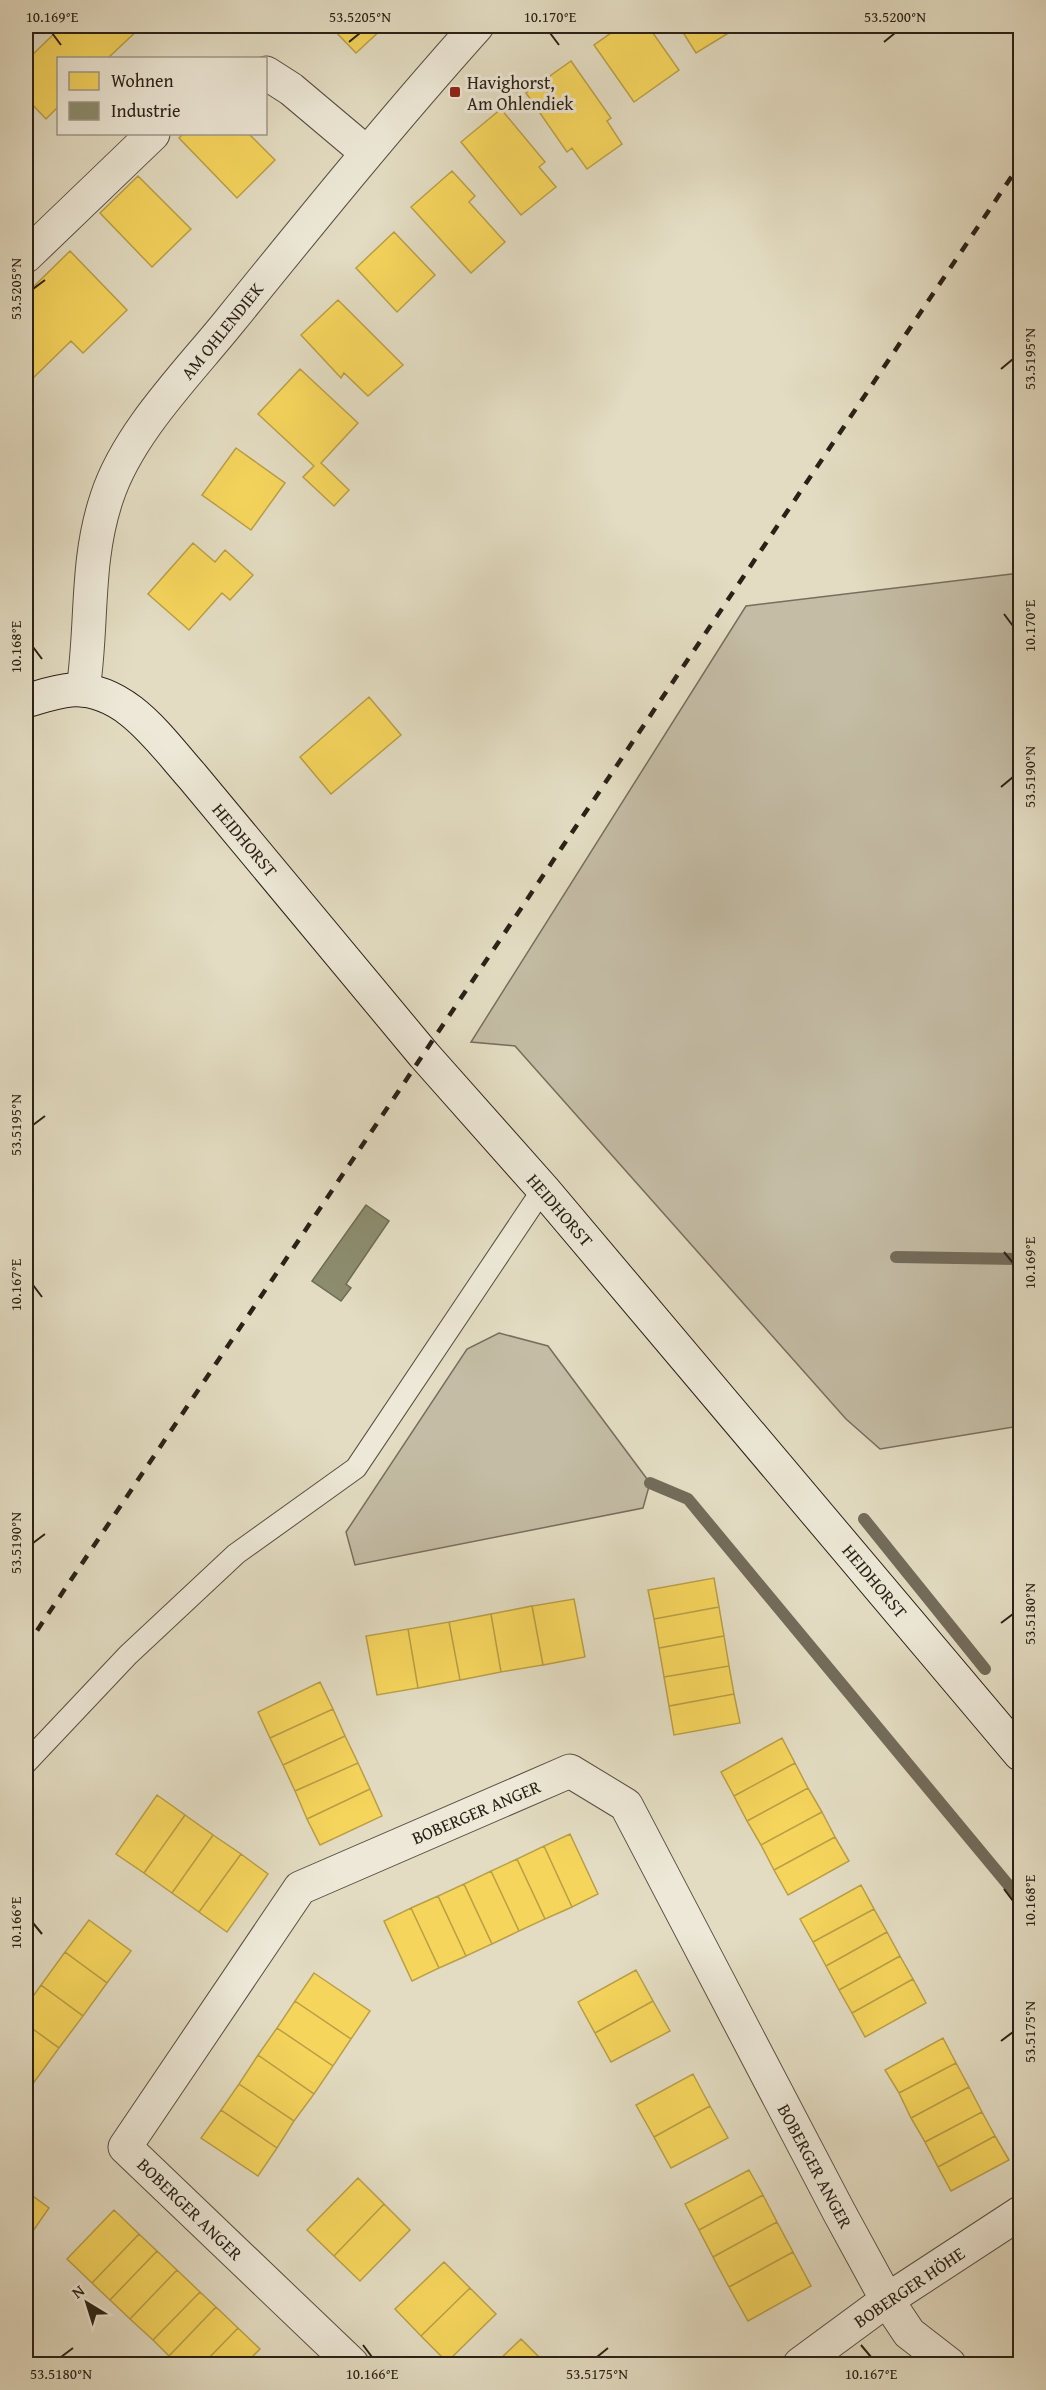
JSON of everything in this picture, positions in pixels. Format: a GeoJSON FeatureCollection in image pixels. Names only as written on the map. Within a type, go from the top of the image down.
{"type":"FeatureCollection","features":[{"type":"Feature","properties":{"kind":"street","name":"AM OHLENDIEK"},"geometry":{"type":"LineString","coordinates":[[82,690],[87,654],[92,554],[104,504],[119,469],[150,420],[366,153],[477,26]]}},
{"type":"Feature","properties":{"kind":"street"},"geometry":{"type":"LineString","coordinates":[[267,74],[291,89],[366,153]]}},
{"type":"Feature","properties":{"kind":"street"},"geometry":{"type":"LineString","coordinates":[[26,256],[152,135]]}},
{"type":"Feature","properties":{"kind":"street"},"geometry":{"type":"LineString","coordinates":[[26,701],[69,690],[82,690]]}},
{"type":"Feature","properties":{"kind":"street","name":"HEIDHORST"},"geometry":{"type":"LineString","coordinates":[[82,690],[98,692],[111,698],[136,716],[160,740],[437,1071],[543,1189],[1020,1754]]}},
{"type":"Feature","properties":{"kind":"street","name":"BOBERGER ANGER"},"geometry":{"type":"LineString","coordinates":[[352,2364],[125,2147],[300,1888],[570,1771],[626,1805],[887,2300],[909,2334],[948,2364]]}},
{"type":"Feature","properties":{"kind":"street","name":"BOBERGER HÖHE"},"geometry":{"type":"LineString","coordinates":[[800,2364],[887,2300],[1020,2213]]}},
{"type":"Feature","properties":{"kind":"lane"},"geometry":{"type":"LineString","coordinates":[[26,1763],[128,1655],[236,1554],[356,1468],[543,1189]]}},
{"type":"Feature","properties":{"kind":"shaded area"},"geometry":{"type":"Polygon","coordinates":[[[1020,573],[1020,1426],[880,1449],[846,1419],[515,1046],[471,1042],[746,606],[1020,573]]]}},
{"type":"Feature","properties":{"kind":"shaded area"},"geometry":{"type":"Polygon","coordinates":[[[499,1333],[548,1346],[650,1483],[643,1508],[355,1565],[346,1532],[467,1349],[499,1333]]]}},
{"type":"Feature","properties":{"kind":"building: Wohnen"},"geometry":{"type":"Polygon","coordinates":[[[62,26],[142,26],[109,57],[57,57],[57,108],[46,119],[26,98],[26,61],[62,26]]]}},
{"type":"Feature","properties":{"kind":"building: Wohnen"},"geometry":{"type":"Polygon","coordinates":[[[330,26],[385,26],[356,53],[330,26]]]}},
{"type":"Feature","properties":{"kind":"building: Wohnen"},"geometry":{"type":"Polygon","coordinates":[[[621,26],[648,26],[679,70],[634,102],[594,45],[621,26]]]}},
{"type":"Feature","properties":{"kind":"building: Wohnen"},"geometry":{"type":"Polygon","coordinates":[[[679,26],[740,26],[696,53],[679,26]]]}},
{"type":"Feature","properties":{"kind":"building: Wohnen"},"geometry":{"type":"Polygon","coordinates":[[[571,61],[611,118],[607,121],[622,144],[587,169],[572,148],[567,152],[526,93],[571,61]]]}},
{"type":"Feature","properties":{"kind":"building: Wohnen"},"geometry":{"type":"Polygon","coordinates":[[[501,109],[545,162],[539,167],[556,187],[521,215],[461,142],[501,109]]]}},
{"type":"Feature","properties":{"kind":"building: Wohnen"},"geometry":{"type":"Polygon","coordinates":[[[182,135],[250,135],[275,160],[237,198],[179,138],[182,135]]]}},
{"type":"Feature","properties":{"kind":"building: Wohnen"},"geometry":{"type":"Polygon","coordinates":[[[452,171],[475,196],[469,202],[505,242],[471,273],[411,207],[452,171]]]}},
{"type":"Feature","properties":{"kind":"building: Wohnen"},"geometry":{"type":"Polygon","coordinates":[[[138,176],[191,229],[152,267],[100,213],[138,176]]]}},
{"type":"Feature","properties":{"kind":"building: Wohnen"},"geometry":{"type":"Polygon","coordinates":[[[394,232],[435,275],[397,312],[356,268],[394,232]]]}},
{"type":"Feature","properties":{"kind":"building: Wohnen"},"geometry":{"type":"Polygon","coordinates":[[[70,251],[127,310],[83,353],[71,341],[29,382],[26,379],[26,294],[70,251]]]}},
{"type":"Feature","properties":{"kind":"building: Wohnen"},"geometry":{"type":"Polygon","coordinates":[[[338,300],[403,365],[368,396],[344,373],[341,378],[301,335],[338,300]]]}},
{"type":"Feature","properties":{"kind":"building: Wohnen"},"geometry":{"type":"Polygon","coordinates":[[[300,369],[358,423],[321,463],[349,490],[334,506],[303,477],[314,466],[258,414],[300,369]]]}},
{"type":"Feature","properties":{"kind":"building: Wohnen"},"geometry":{"type":"Polygon","coordinates":[[[236,448],[285,483],[251,530],[202,495],[236,448]]]}},
{"type":"Feature","properties":{"kind":"building: Wohnen"},"geometry":{"type":"Polygon","coordinates":[[[193,543],[215,562],[225,550],[253,575],[230,600],[222,593],[189,630],[148,594],[193,543]]]}},
{"type":"Feature","properties":{"kind":"building: Wohnen"},"geometry":{"type":"Polygon","coordinates":[[[369,697],[401,735],[331,794],[300,757],[369,697]]]}},
{"type":"Feature","properties":{"kind":"building: Wohnen"},"geometry":{"type":"Polygon","coordinates":[[[714,1578],[719,1607],[654,1619],[648,1590],[714,1578]]]}},
{"type":"Feature","properties":{"kind":"building: Wohnen"},"geometry":{"type":"Polygon","coordinates":[[[574,1599],[585,1657],[543,1665],[532,1606],[574,1599]]]}},
{"type":"Feature","properties":{"kind":"building: Wohnen"},"geometry":{"type":"Polygon","coordinates":[[[532,1606],[543,1665],[501,1672],[491,1614],[532,1606]]]}},
{"type":"Feature","properties":{"kind":"building: Wohnen"},"geometry":{"type":"Polygon","coordinates":[[[719,1607],[724,1636],[659,1648],[654,1619],[719,1607]]]}},
{"type":"Feature","properties":{"kind":"building: Wohnen"},"geometry":{"type":"Polygon","coordinates":[[[491,1614],[501,1672],[460,1680],[449,1622],[491,1614]]]}},
{"type":"Feature","properties":{"kind":"building: Wohnen"},"geometry":{"type":"Polygon","coordinates":[[[449,1622],[460,1680],[418,1688],[408,1629],[449,1622]]]}},
{"type":"Feature","properties":{"kind":"building: Wohnen"},"geometry":{"type":"Polygon","coordinates":[[[408,1629],[418,1688],[377,1695],[366,1636],[408,1629]]]}},
{"type":"Feature","properties":{"kind":"building: Wohnen"},"geometry":{"type":"Polygon","coordinates":[[[724,1636],[729,1666],[664,1677],[659,1648],[724,1636]]]}},
{"type":"Feature","properties":{"kind":"building: Wohnen"},"geometry":{"type":"Polygon","coordinates":[[[729,1666],[734,1694],[669,1706],[664,1677],[729,1666]]]}},
{"type":"Feature","properties":{"kind":"building: Wohnen"},"geometry":{"type":"Polygon","coordinates":[[[320,1682],[333,1709],[270,1738],[258,1712],[320,1682]]]}},
{"type":"Feature","properties":{"kind":"building: Wohnen"},"geometry":{"type":"Polygon","coordinates":[[[734,1694],[740,1723],[674,1735],[669,1706],[734,1694]]]}},
{"type":"Feature","properties":{"kind":"building: Wohnen"},"geometry":{"type":"Polygon","coordinates":[[[333,1709],[345,1736],[283,1765],[270,1738],[333,1709]]]}},
{"type":"Feature","properties":{"kind":"building: Wohnen"},"geometry":{"type":"Polygon","coordinates":[[[345,1736],[358,1763],[295,1791],[283,1765],[345,1736]]]}},
{"type":"Feature","properties":{"kind":"building: Wohnen"},"geometry":{"type":"Polygon","coordinates":[[[782,1738],[795,1763],[734,1796],[721,1772],[782,1738]]]}},
{"type":"Feature","properties":{"kind":"building: Wohnen"},"geometry":{"type":"Polygon","coordinates":[[[358,1763],[370,1789],[307,1819],[295,1791],[358,1763]]]}},
{"type":"Feature","properties":{"kind":"building: Wohnen"},"geometry":{"type":"Polygon","coordinates":[[[795,1763],[808,1788],[747,1821],[734,1796],[795,1763]]]}},
{"type":"Feature","properties":{"kind":"building: Wohnen"},"geometry":{"type":"Polygon","coordinates":[[[808,1788],[822,1812],[761,1845],[747,1821],[808,1788]]]}},
{"type":"Feature","properties":{"kind":"building: Wohnen"},"geometry":{"type":"Polygon","coordinates":[[[370,1789],[382,1816],[320,1845],[307,1819],[370,1789]]]}},
{"type":"Feature","properties":{"kind":"building: Wohnen"},"geometry":{"type":"Polygon","coordinates":[[[157,1795],[185,1815],[144,1873],[116,1854],[157,1795]]]}},
{"type":"Feature","properties":{"kind":"building: Wohnen"},"geometry":{"type":"Polygon","coordinates":[[[822,1812],[835,1837],[774,1870],[761,1845],[822,1812]]]}},
{"type":"Feature","properties":{"kind":"building: Wohnen"},"geometry":{"type":"Polygon","coordinates":[[[185,1815],[213,1835],[172,1893],[144,1873],[185,1815]]]}},
{"type":"Feature","properties":{"kind":"building: Wohnen"},"geometry":{"type":"Polygon","coordinates":[[[570,1834],[598,1894],[572,1907],[544,1846],[570,1834]]]}},
{"type":"Feature","properties":{"kind":"building: Wohnen"},"geometry":{"type":"Polygon","coordinates":[[[213,1835],[241,1854],[199,1912],[172,1893],[213,1835]]]}},
{"type":"Feature","properties":{"kind":"building: Wohnen"},"geometry":{"type":"Polygon","coordinates":[[[835,1837],[849,1861],[788,1895],[774,1870],[835,1837]]]}},
{"type":"Feature","properties":{"kind":"building: Wohnen"},"geometry":{"type":"Polygon","coordinates":[[[544,1846],[572,1907],[545,1919],[517,1859],[544,1846]]]}},
{"type":"Feature","properties":{"kind":"building: Wohnen"},"geometry":{"type":"Polygon","coordinates":[[[241,1854],[268,1874],[227,1932],[199,1912],[241,1854]]]}},
{"type":"Feature","properties":{"kind":"building: Wohnen"},"geometry":{"type":"Polygon","coordinates":[[[517,1859],[545,1919],[519,1931],[491,1871],[517,1859]]]}},
{"type":"Feature","properties":{"kind":"building: Wohnen"},"geometry":{"type":"Polygon","coordinates":[[[491,1871],[519,1931],[492,1944],[464,1884],[491,1871]]]}},
{"type":"Feature","properties":{"kind":"building: Wohnen"},"geometry":{"type":"Polygon","coordinates":[[[464,1884],[492,1944],[466,1956],[438,1896],[464,1884]]]}},
{"type":"Feature","properties":{"kind":"building: Wohnen"},"geometry":{"type":"Polygon","coordinates":[[[861,1885],[874,1909],[813,1942],[800,1919],[861,1885]]]}},
{"type":"Feature","properties":{"kind":"building: Wohnen"},"geometry":{"type":"Polygon","coordinates":[[[438,1896],[466,1956],[439,1968],[411,1908],[438,1896]]]}},
{"type":"Feature","properties":{"kind":"building: Wohnen"},"geometry":{"type":"Polygon","coordinates":[[[411,1908],[439,1968],[412,1981],[384,1921],[411,1908]]]}},
{"type":"Feature","properties":{"kind":"building: Wohnen"},"geometry":{"type":"Polygon","coordinates":[[[874,1909],[887,1932],[826,1966],[813,1942],[874,1909]]]}},
{"type":"Feature","properties":{"kind":"building: Wohnen"},"geometry":{"type":"Polygon","coordinates":[[[89,1920],[131,1951],[107,1983],[65,1952],[89,1920]]]}},
{"type":"Feature","properties":{"kind":"building: Wohnen"},"geometry":{"type":"Polygon","coordinates":[[[887,1932],[900,1956],[839,1990],[826,1966],[887,1932]]]}},
{"type":"Feature","properties":{"kind":"building: Wohnen"},"geometry":{"type":"Polygon","coordinates":[[[65,1952],[107,1983],[83,2016],[41,1985],[65,1952]]]}},
{"type":"Feature","properties":{"kind":"building: Wohnen"},"geometry":{"type":"Polygon","coordinates":[[[900,1956],[913,1979],[852,2013],[839,1990],[900,1956]]]}},
{"type":"Feature","properties":{"kind":"building: Wohnen"},"geometry":{"type":"Polygon","coordinates":[[[636,1970],[653,2001],[595,2033],[578,2002],[636,1970]]]}},
{"type":"Feature","properties":{"kind":"building: Wohnen"},"geometry":{"type":"Polygon","coordinates":[[[314,1973],[370,2011],[351,2039],[295,2001],[314,1973]]]}},
{"type":"Feature","properties":{"kind":"building: Wohnen"},"geometry":{"type":"Polygon","coordinates":[[[913,1979],[926,2003],[865,2037],[852,2013],[913,1979]]]}},
{"type":"Feature","properties":{"kind":"building: Wohnen"},"geometry":{"type":"Polygon","coordinates":[[[41,1985],[83,2016],[59,2048],[26,2024],[26,2006],[41,1985]]]}},
{"type":"Feature","properties":{"kind":"building: Wohnen"},"geometry":{"type":"Polygon","coordinates":[[[295,2001],[351,2039],[333,2066],[277,2028],[295,2001]]]}},
{"type":"Feature","properties":{"kind":"building: Wohnen"},"geometry":{"type":"Polygon","coordinates":[[[653,2001],[670,2031],[611,2062],[595,2033],[653,2001]]]}},
{"type":"Feature","properties":{"kind":"building: Wohnen"},"geometry":{"type":"Polygon","coordinates":[[[26,2024],[59,2048],[32,2085],[26,2080],[26,2024]]]}},
{"type":"Feature","properties":{"kind":"building: Wohnen"},"geometry":{"type":"Polygon","coordinates":[[[277,2028],[333,2066],[314,2094],[258,2055],[277,2028]]]}},
{"type":"Feature","properties":{"kind":"building: Wohnen"},"geometry":{"type":"Polygon","coordinates":[[[943,2038],[956,2063],[899,2093],[885,2070],[943,2038]]]}},
{"type":"Feature","properties":{"kind":"building: Wohnen"},"geometry":{"type":"Polygon","coordinates":[[[258,2055],[314,2094],[294,2121],[239,2084],[258,2055]]]}},
{"type":"Feature","properties":{"kind":"building: Wohnen"},"geometry":{"type":"Polygon","coordinates":[[[956,2063],[969,2087],[911,2118],[899,2093],[956,2063]]]}},
{"type":"Feature","properties":{"kind":"building: Wohnen"},"geometry":{"type":"Polygon","coordinates":[[[693,2074],[710,2106],[654,2137],[636,2105],[693,2074]]]}},
{"type":"Feature","properties":{"kind":"building: Wohnen"},"geometry":{"type":"Polygon","coordinates":[[[26,2080],[32,2085],[26,2094],[26,2080]]]}},
{"type":"Feature","properties":{"kind":"building: Wohnen"},"geometry":{"type":"Polygon","coordinates":[[[239,2084],[294,2121],[277,2148],[221,2110],[239,2084]]]}},
{"type":"Feature","properties":{"kind":"building: Wohnen"},"geometry":{"type":"Polygon","coordinates":[[[969,2087],[982,2112],[925,2142],[911,2118],[969,2087]]]}},
{"type":"Feature","properties":{"kind":"building: Wohnen"},"geometry":{"type":"Polygon","coordinates":[[[710,2106],[728,2138],[671,2168],[654,2137],[710,2106]]]}},
{"type":"Feature","properties":{"kind":"building: Wohnen"},"geometry":{"type":"Polygon","coordinates":[[[221,2110],[277,2148],[258,2176],[201,2138],[221,2110]]]}},
{"type":"Feature","properties":{"kind":"building: Wohnen"},"geometry":{"type":"Polygon","coordinates":[[[982,2112],[995,2136],[938,2167],[925,2142],[982,2112]]]}},
{"type":"Feature","properties":{"kind":"building: Wohnen"},"geometry":{"type":"Polygon","coordinates":[[[995,2136],[1009,2160],[951,2191],[938,2167],[995,2136]]]}},
{"type":"Feature","properties":{"kind":"building: Wohnen"},"geometry":{"type":"Polygon","coordinates":[[[749,2170],[763,2195],[699,2230],[685,2204],[749,2170]]]}},
{"type":"Feature","properties":{"kind":"building: Wohnen"},"geometry":{"type":"Polygon","coordinates":[[[358,2178],[384,2204],[334,2256],[307,2230],[358,2178]]]}},
{"type":"Feature","properties":{"kind":"building: Wohnen"},"geometry":{"type":"Polygon","coordinates":[[[26,2191],[49,2208],[26,2241],[26,2191]]]}},
{"type":"Feature","properties":{"kind":"building: Wohnen"},"geometry":{"type":"Polygon","coordinates":[[[763,2195],[777,2222],[713,2257],[699,2230],[763,2195]]]}},
{"type":"Feature","properties":{"kind":"building: Wohnen"},"geometry":{"type":"Polygon","coordinates":[[[384,2204],[410,2230],[360,2281],[334,2256],[384,2204]]]}},
{"type":"Feature","properties":{"kind":"building: Wohnen"},"geometry":{"type":"Polygon","coordinates":[[[114,2210],[139,2234],[92,2283],[67,2259],[114,2210]]]}},
{"type":"Feature","properties":{"kind":"building: Wohnen"},"geometry":{"type":"Polygon","coordinates":[[[777,2222],[793,2252],[729,2287],[713,2257],[777,2222]]]}},
{"type":"Feature","properties":{"kind":"building: Wohnen"},"geometry":{"type":"Polygon","coordinates":[[[139,2234],[157,2251],[110,2300],[92,2283],[139,2234]]]}},
{"type":"Feature","properties":{"kind":"building: Wohnen"},"geometry":{"type":"Polygon","coordinates":[[[157,2251],[177,2270],[130,2319],[110,2300],[157,2251]]]}},
{"type":"Feature","properties":{"kind":"building: Wohnen"},"geometry":{"type":"Polygon","coordinates":[[[793,2252],[811,2286],[748,2321],[729,2287],[793,2252]]]}},
{"type":"Feature","properties":{"kind":"building: Wohnen"},"geometry":{"type":"Polygon","coordinates":[[[444,2262],[470,2288],[421,2336],[395,2309],[444,2262]]]}},
{"type":"Feature","properties":{"kind":"building: Wohnen"},"geometry":{"type":"Polygon","coordinates":[[[177,2270],[200,2292],[153,2340],[130,2319],[177,2270]]]}},
{"type":"Feature","properties":{"kind":"building: Wohnen"},"geometry":{"type":"Polygon","coordinates":[[[470,2288],[496,2314],[447,2362],[421,2336],[470,2288]]]}},
{"type":"Feature","properties":{"kind":"building: Wohnen"},"geometry":{"type":"Polygon","coordinates":[[[200,2292],[216,2307],[169,2356],[153,2340],[200,2292]]]}},
{"type":"Feature","properties":{"kind":"building: Wohnen"},"geometry":{"type":"Polygon","coordinates":[[[216,2307],[238,2328],[203,2364],[178,2364],[169,2356],[216,2307]]]}},
{"type":"Feature","properties":{"kind":"building: Wohnen"},"geometry":{"type":"Polygon","coordinates":[[[238,2328],[260,2349],[245,2364],[203,2364],[238,2328]]]}},
{"type":"Feature","properties":{"kind":"building: Wohnen"},"geometry":{"type":"Polygon","coordinates":[[[521,2339],[542,2360],[537,2364],[495,2364],[521,2339]]]}},
{"type":"Feature","properties":{"kind":"building: Industrie"},"geometry":{"type":"Polygon","coordinates":[[[366,1205],[389,1221],[346,1284],[351,1288],[341,1301],[312,1281],[366,1205]]]}},
{"type":"Feature","properties":{"kind":"waterway"},"geometry":{"type":"LineString","coordinates":[[896,1257],[1020,1259]]}},
{"type":"Feature","properties":{"kind":"waterway"},"geometry":{"type":"LineString","coordinates":[[650,1483],[688,1499],[1020,1899]]}},
{"type":"Feature","properties":{"kind":"waterway"},"geometry":{"type":"LineString","coordinates":[[864,1519],[985,1669]]}},
{"type":"Feature","properties":{"kind":"railway"},"geometry":{"type":"LineString","coordinates":[[26,1647],[1020,164]]}},
{"type":"Feature","properties":{"kind":"place","name":"Havighorst, Am Ohlendiek"},"geometry":{"type":"Point","coordinates":[455,92]}}]}
